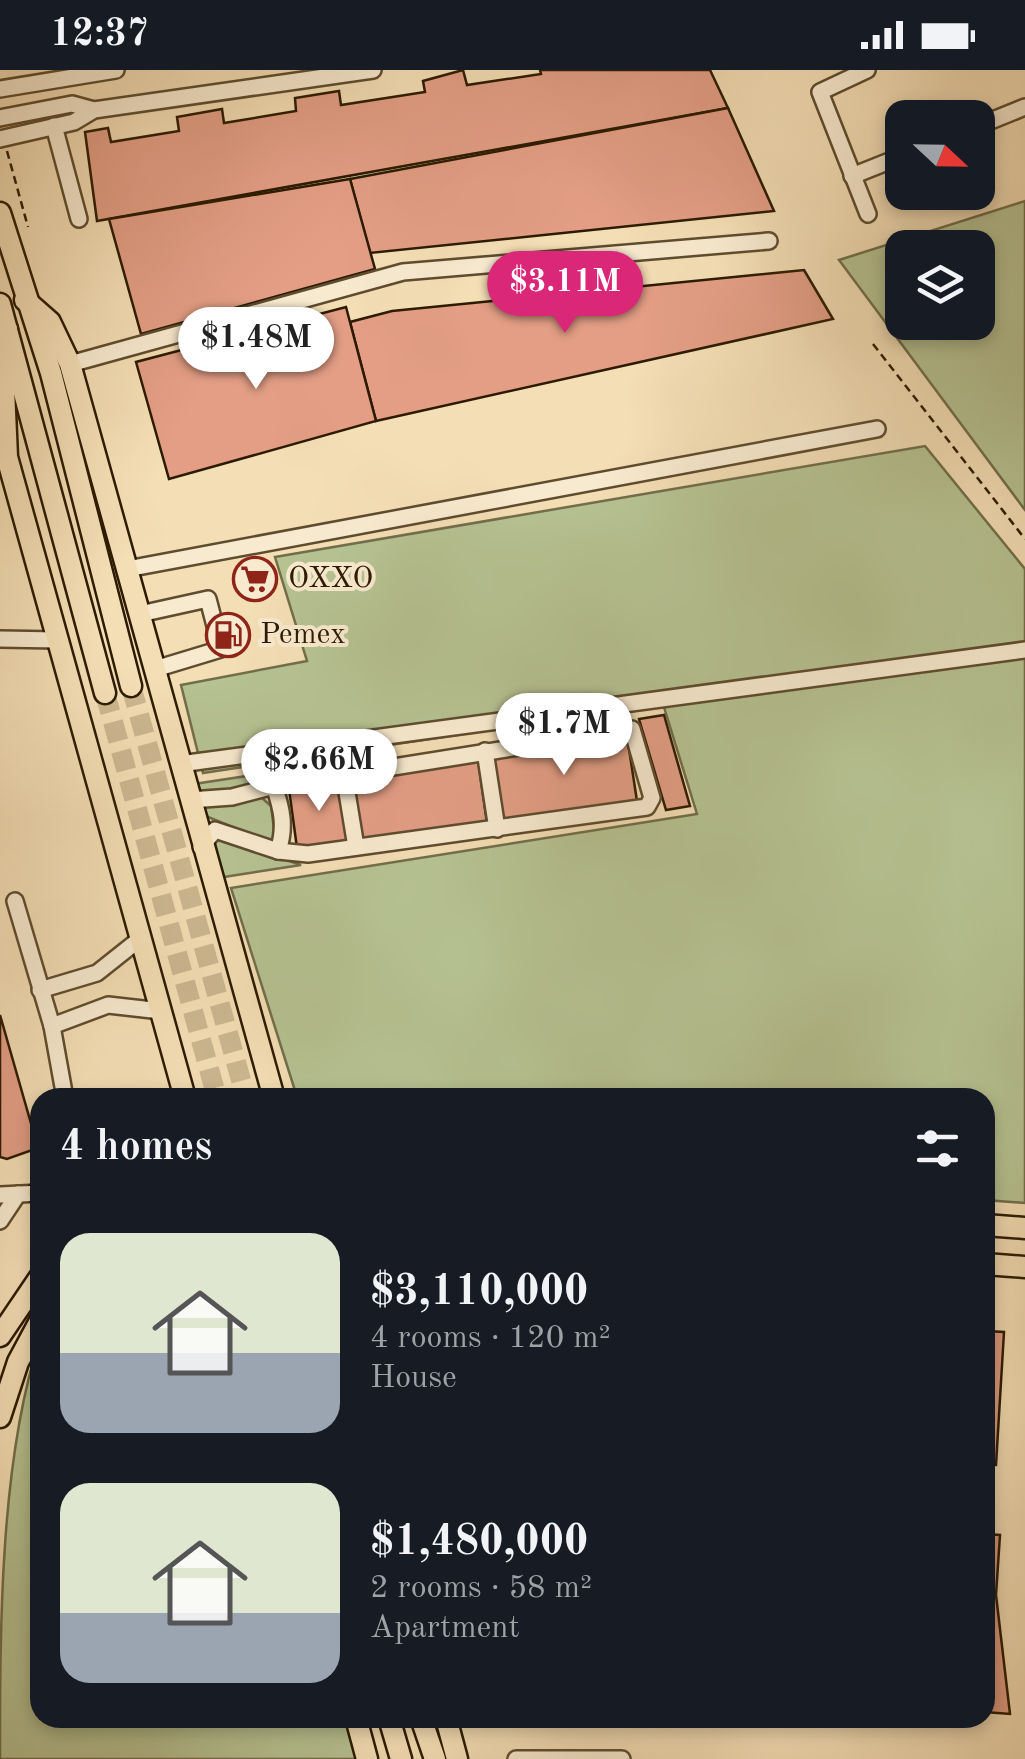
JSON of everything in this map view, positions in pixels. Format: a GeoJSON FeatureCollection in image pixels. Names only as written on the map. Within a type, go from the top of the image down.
{"type":"FeatureCollection","features":[{"type":"Feature","properties":{"kind":"main road"},"geometry":{"type":"LineString","coordinates":[[0,214],[51,373],[131,686]]}},
{"type":"Feature","properties":{"kind":"main road"},"geometry":{"type":"LineString","coordinates":[[26,300],[50,322],[70,364],[201,847],[273,1088]]}},
{"type":"Feature","properties":{"kind":"main road"},"geometry":{"type":"LineString","coordinates":[[0,304],[105,693]]}},
{"type":"Feature","properties":{"kind":"main road"},"geometry":{"type":"LineString","coordinates":[[7,330],[7,457],[182,1088]]}},
{"type":"Feature","properties":{"kind":"main road"},"geometry":{"type":"LineString","coordinates":[[995,1225],[1025,1228]]}},
{"type":"Feature","properties":{"kind":"main road"},"geometry":{"type":"LineString","coordinates":[[995,1265],[1025,1267]]}},
{"type":"Feature","properties":{"kind":"main road"},"geometry":{"type":"LineString","coordinates":[[0,1336],[30,1292]]}},
{"type":"Feature","properties":{"kind":"main road"},"geometry":{"type":"LineString","coordinates":[[0,1417],[18,1362],[30,1340]]}},
{"type":"Feature","properties":{"kind":"main road"},"geometry":{"type":"LineString","coordinates":[[359,1728],[367,1759]]}},
{"type":"Feature","properties":{"kind":"main road"},"geometry":{"type":"LineString","coordinates":[[392,1728],[401,1759]]}},
{"type":"Feature","properties":{"kind":"main road"},"geometry":{"type":"LineString","coordinates":[[424,1728],[434,1759]]}},
{"type":"Feature","properties":{"kind":"main road"},"geometry":{"type":"LineString","coordinates":[[449,1728],[457,1759]]}},
{"type":"Feature","properties":{"kind":"street"},"geometry":{"type":"LineString","coordinates":[[0,89],[116,70]]}},
{"type":"Feature","properties":{"kind":"street"},"geometry":{"type":"LineString","coordinates":[[2,138],[74,122],[94,110],[373,70]]}},
{"type":"Feature","properties":{"kind":"street"},"geometry":{"type":"LineString","coordinates":[[866,70],[823,88],[820,95],[868,214]]}},
{"type":"Feature","properties":{"kind":"street"},"geometry":{"type":"LineString","coordinates":[[0,118],[72,104],[94,110]]}},
{"type":"Feature","properties":{"kind":"street"},"geometry":{"type":"LineString","coordinates":[[995,119],[1025,107]]}},
{"type":"Feature","properties":{"kind":"street"},"geometry":{"type":"LineString","coordinates":[[54,126],[79,219]]}},
{"type":"Feature","properties":{"kind":"street"},"geometry":{"type":"LineString","coordinates":[[852,176],[885,163]]}},
{"type":"Feature","properties":{"kind":"street"},"geometry":{"type":"LineString","coordinates":[[70,364],[403,272],[769,241]]}},
{"type":"Feature","properties":{"kind":"street"},"geometry":{"type":"LineString","coordinates":[[127,569],[877,429]]}},
{"type":"Feature","properties":{"kind":"street"},"geometry":{"type":"LineString","coordinates":[[140,614],[208,600],[220,650],[155,669]]}},
{"type":"Feature","properties":{"kind":"street"},"geometry":{"type":"LineString","coordinates":[[0,639],[58,640]]}},
{"type":"Feature","properties":{"kind":"street"},"geometry":{"type":"LineString","coordinates":[[180,764],[1025,650]]}},
{"type":"Feature","properties":{"kind":"street"},"geometry":{"type":"LineString","coordinates":[[190,800],[232,798],[274,786],[632,729],[652,798],[647,806],[308,854],[278,851],[215,830],[201,847]]}},
{"type":"Feature","properties":{"kind":"street"},"geometry":{"type":"LineString","coordinates":[[485,751],[497,829]]}},
{"type":"Feature","properties":{"kind":"street"},"geometry":{"type":"LineString","coordinates":[[344,774],[356,848]]}},
{"type":"Feature","properties":{"kind":"street"},"geometry":{"type":"LineString","coordinates":[[274,786],[284,826],[278,851]]}},
{"type":"Feature","properties":{"kind":"street"},"geometry":{"type":"LineString","coordinates":[[15,901],[52,1026],[63,1088]]}},
{"type":"Feature","properties":{"kind":"street"},"geometry":{"type":"LineString","coordinates":[[40,990],[97,973],[141,938]]}},
{"type":"Feature","properties":{"kind":"street"},"geometry":{"type":"LineString","coordinates":[[52,1026],[108,1005],[161,1011]]}},
{"type":"Feature","properties":{"kind":"street"},"geometry":{"type":"LineString","coordinates":[[0,1195],[30,1194]]}},
{"type":"Feature","properties":{"kind":"street"},"geometry":{"type":"LineString","coordinates":[[0,1221],[30,1197]]}},
{"type":"Feature","properties":{"kind":"street"},"geometry":{"type":"LineString","coordinates":[[516,1759],[622,1759]]}},
{"type":"Feature","properties":{"kind":"path"},"geometry":{"type":"LineString","coordinates":[[2,138],[28,226]]}},
{"type":"Feature","properties":{"kind":"path"},"geometry":{"type":"LineString","coordinates":[[873,344],[1025,539]]}},
{"type":"Feature","properties":{"kind":"green space"},"geometry":{"type":"Polygon","coordinates":[[[1025,201],[1025,510],[899,340],[995,340],[995,230],[934,230],[1025,201]]]}},
{"type":"Feature","properties":{"kind":"green space"},"geometry":{"type":"Polygon","coordinates":[[[885,245],[885,322],[839,260],[885,245]]]}},
{"type":"Feature","properties":{"kind":"green space"},"geometry":{"type":"Polygon","coordinates":[[[925,446],[1025,569],[1025,1203],[995,1201],[995,1088],[294,1088],[231,888],[697,814],[663,704],[203,773],[181,685],[307,661],[275,557],[925,446]]]}},
{"type":"Feature","properties":{"kind":"green space"},"geometry":{"type":"Polygon","coordinates":[[[280,771],[261,785],[206,798],[187,785],[280,771]]]}},
{"type":"Feature","properties":{"kind":"green space"},"geometry":{"type":"Polygon","coordinates":[[[260,796],[271,806],[275,837],[271,843],[201,814],[200,807],[260,796]]]}},
{"type":"Feature","properties":{"kind":"green space"},"geometry":{"type":"Polygon","coordinates":[[[219,837],[301,865],[211,879],[209,845],[219,837]]]}},
{"type":"Feature","properties":{"kind":"green space"},"geometry":{"type":"Polygon","coordinates":[[[30,1375],[30,1728],[350,1728],[358,1759],[0,1759],[5,1544],[30,1375]]]}},
{"type":"Feature","properties":{"kind":"building"},"geometry":{"type":"Polygon","coordinates":[[[463,70],[467,85],[541,74],[540,70],[710,70],[728,108],[97,221],[85,132],[108,128],[111,142],[179,131],[177,117],[222,109],[224,123],[296,111],[295,98],[339,91],[341,105],[425,92],[423,81],[463,70]]]}},
{"type":"Feature","properties":{"kind":"building"},"geometry":{"type":"Polygon","coordinates":[[[728,108],[774,211],[370,253],[350,179],[728,108]]]}},
{"type":"Feature","properties":{"kind":"building"},"geometry":{"type":"Polygon","coordinates":[[[350,179],[375,269],[141,334],[109,219],[350,179]]]}},
{"type":"Feature","properties":{"kind":"building"},"geometry":{"type":"Polygon","coordinates":[[[804,270],[833,319],[376,421],[350,322],[392,311],[804,270]]]}},
{"type":"Feature","properties":{"kind":"building"},"geometry":{"type":"Polygon","coordinates":[[[346,307],[376,421],[169,479],[136,362],[346,307]]]}},
{"type":"Feature","properties":{"kind":"building"},"geometry":{"type":"Polygon","coordinates":[[[664,715],[690,806],[666,810],[639,719],[664,715]]]}},
{"type":"Feature","properties":{"kind":"building"},"geometry":{"type":"Polygon","coordinates":[[[627,736],[637,801],[501,821],[491,754],[627,736]]]}},
{"type":"Feature","properties":{"kind":"building"},"geometry":{"type":"Polygon","coordinates":[[[478,759],[487,823],[360,842],[349,776],[478,759]]]}},
{"type":"Feature","properties":{"kind":"building"},"geometry":{"type":"Polygon","coordinates":[[[340,779],[349,841],[297,848],[289,789],[340,779]]]}},
{"type":"Feature","properties":{"kind":"building"},"geometry":{"type":"Polygon","coordinates":[[[0,1015],[30,1120],[30,1151],[7,1159],[0,1157],[0,1015]]]}},
{"type":"Feature","properties":{"kind":"building"},"geometry":{"type":"Polygon","coordinates":[[[995,1332],[1004,1332],[995,1465],[995,1332]]]}},
{"type":"Feature","properties":{"kind":"building"},"geometry":{"type":"Polygon","coordinates":[[[995,1535],[1000,1535],[996,1595],[1010,1714],[995,1713],[995,1535]]]}},
{"type":"Feature","properties":{"kind":"tunnel"},"geometry":{"type":"LineString","coordinates":[[131,686],[243,1088]]}},
{"type":"Feature","properties":{"kind":"tunnel"},"geometry":{"type":"LineString","coordinates":[[105,693],[214,1088]]}},
{"type":"Feature","properties":{"kind":"place","name":"OXXO"},"geometry":{"type":"Point","coordinates":[255,579]}},
{"type":"Feature","properties":{"kind":"place","name":"Pemex"},"geometry":{"type":"Point","coordinates":[228,635]}}]}
